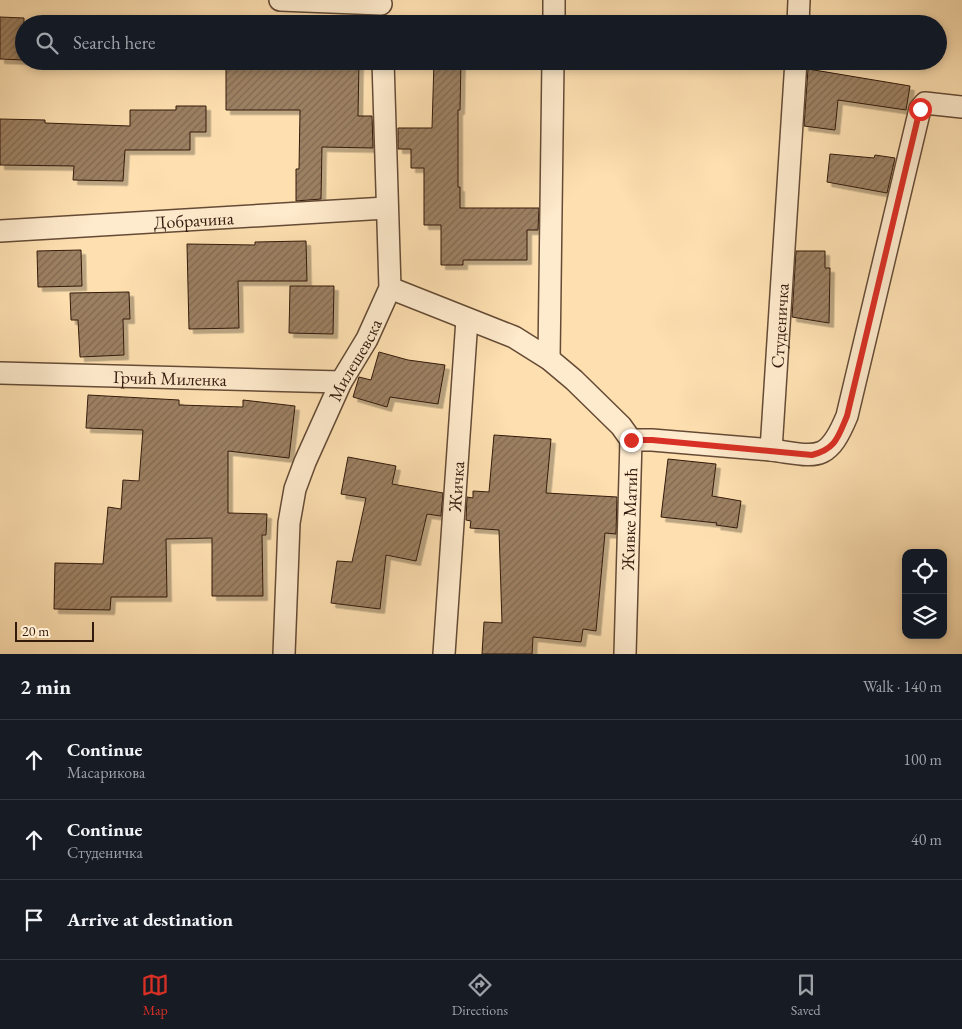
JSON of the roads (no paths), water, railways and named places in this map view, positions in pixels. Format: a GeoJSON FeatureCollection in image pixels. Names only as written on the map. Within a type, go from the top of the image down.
{"type":"FeatureCollection","features":[{"type":"Feature","properties":{"kind":"street"},"geometry":{"type":"LineString","coordinates":[[280,0],[382,9]]}},
{"type":"Feature","properties":{"kind":"street"},"geometry":{"type":"LineString","coordinates":[[554,0],[554,15]]}},
{"type":"Feature","properties":{"kind":"street"},"geometry":{"type":"LineString","coordinates":[[799,15],[800,0]]}},
{"type":"Feature","properties":{"kind":"street","name":"Милешевска"},"geometry":{"type":"LineString","coordinates":[[284,654],[289,523],[295,489],[341,382],[367,339],[390,288],[383,70]]}},
{"type":"Feature","properties":{"kind":"street"},"geometry":{"type":"LineString","coordinates":[[549,360],[553,70]]}},
{"type":"Feature","properties":{"kind":"street","name":"Студеничка"},"geometry":{"type":"LineString","coordinates":[[771,450],[795,70]]}},
{"type":"Feature","properties":{"kind":"street"},"geometry":{"type":"LineString","coordinates":[[390,288],[514,337],[549,360],[574,380],[621,426],[631,440],[652,440],[812,455],[826,452],[837,440],[847,416],[920,109],[925,102],[962,107]]}},
{"type":"Feature","properties":{"kind":"street","name":"Добрачина"},"geometry":{"type":"LineString","coordinates":[[0,231],[386,208]]}},
{"type":"Feature","properties":{"kind":"street","name":"Жичка"},"geometry":{"type":"LineString","coordinates":[[444,654],[468,319]]}},
{"type":"Feature","properties":{"kind":"street","name":"Грчић Миленка"},"geometry":{"type":"LineString","coordinates":[[0,373],[341,382]]}},
{"type":"Feature","properties":{"kind":"street","name":"Живке Матић"},"geometry":{"type":"LineString","coordinates":[[625,654],[631,440]]}}]}
